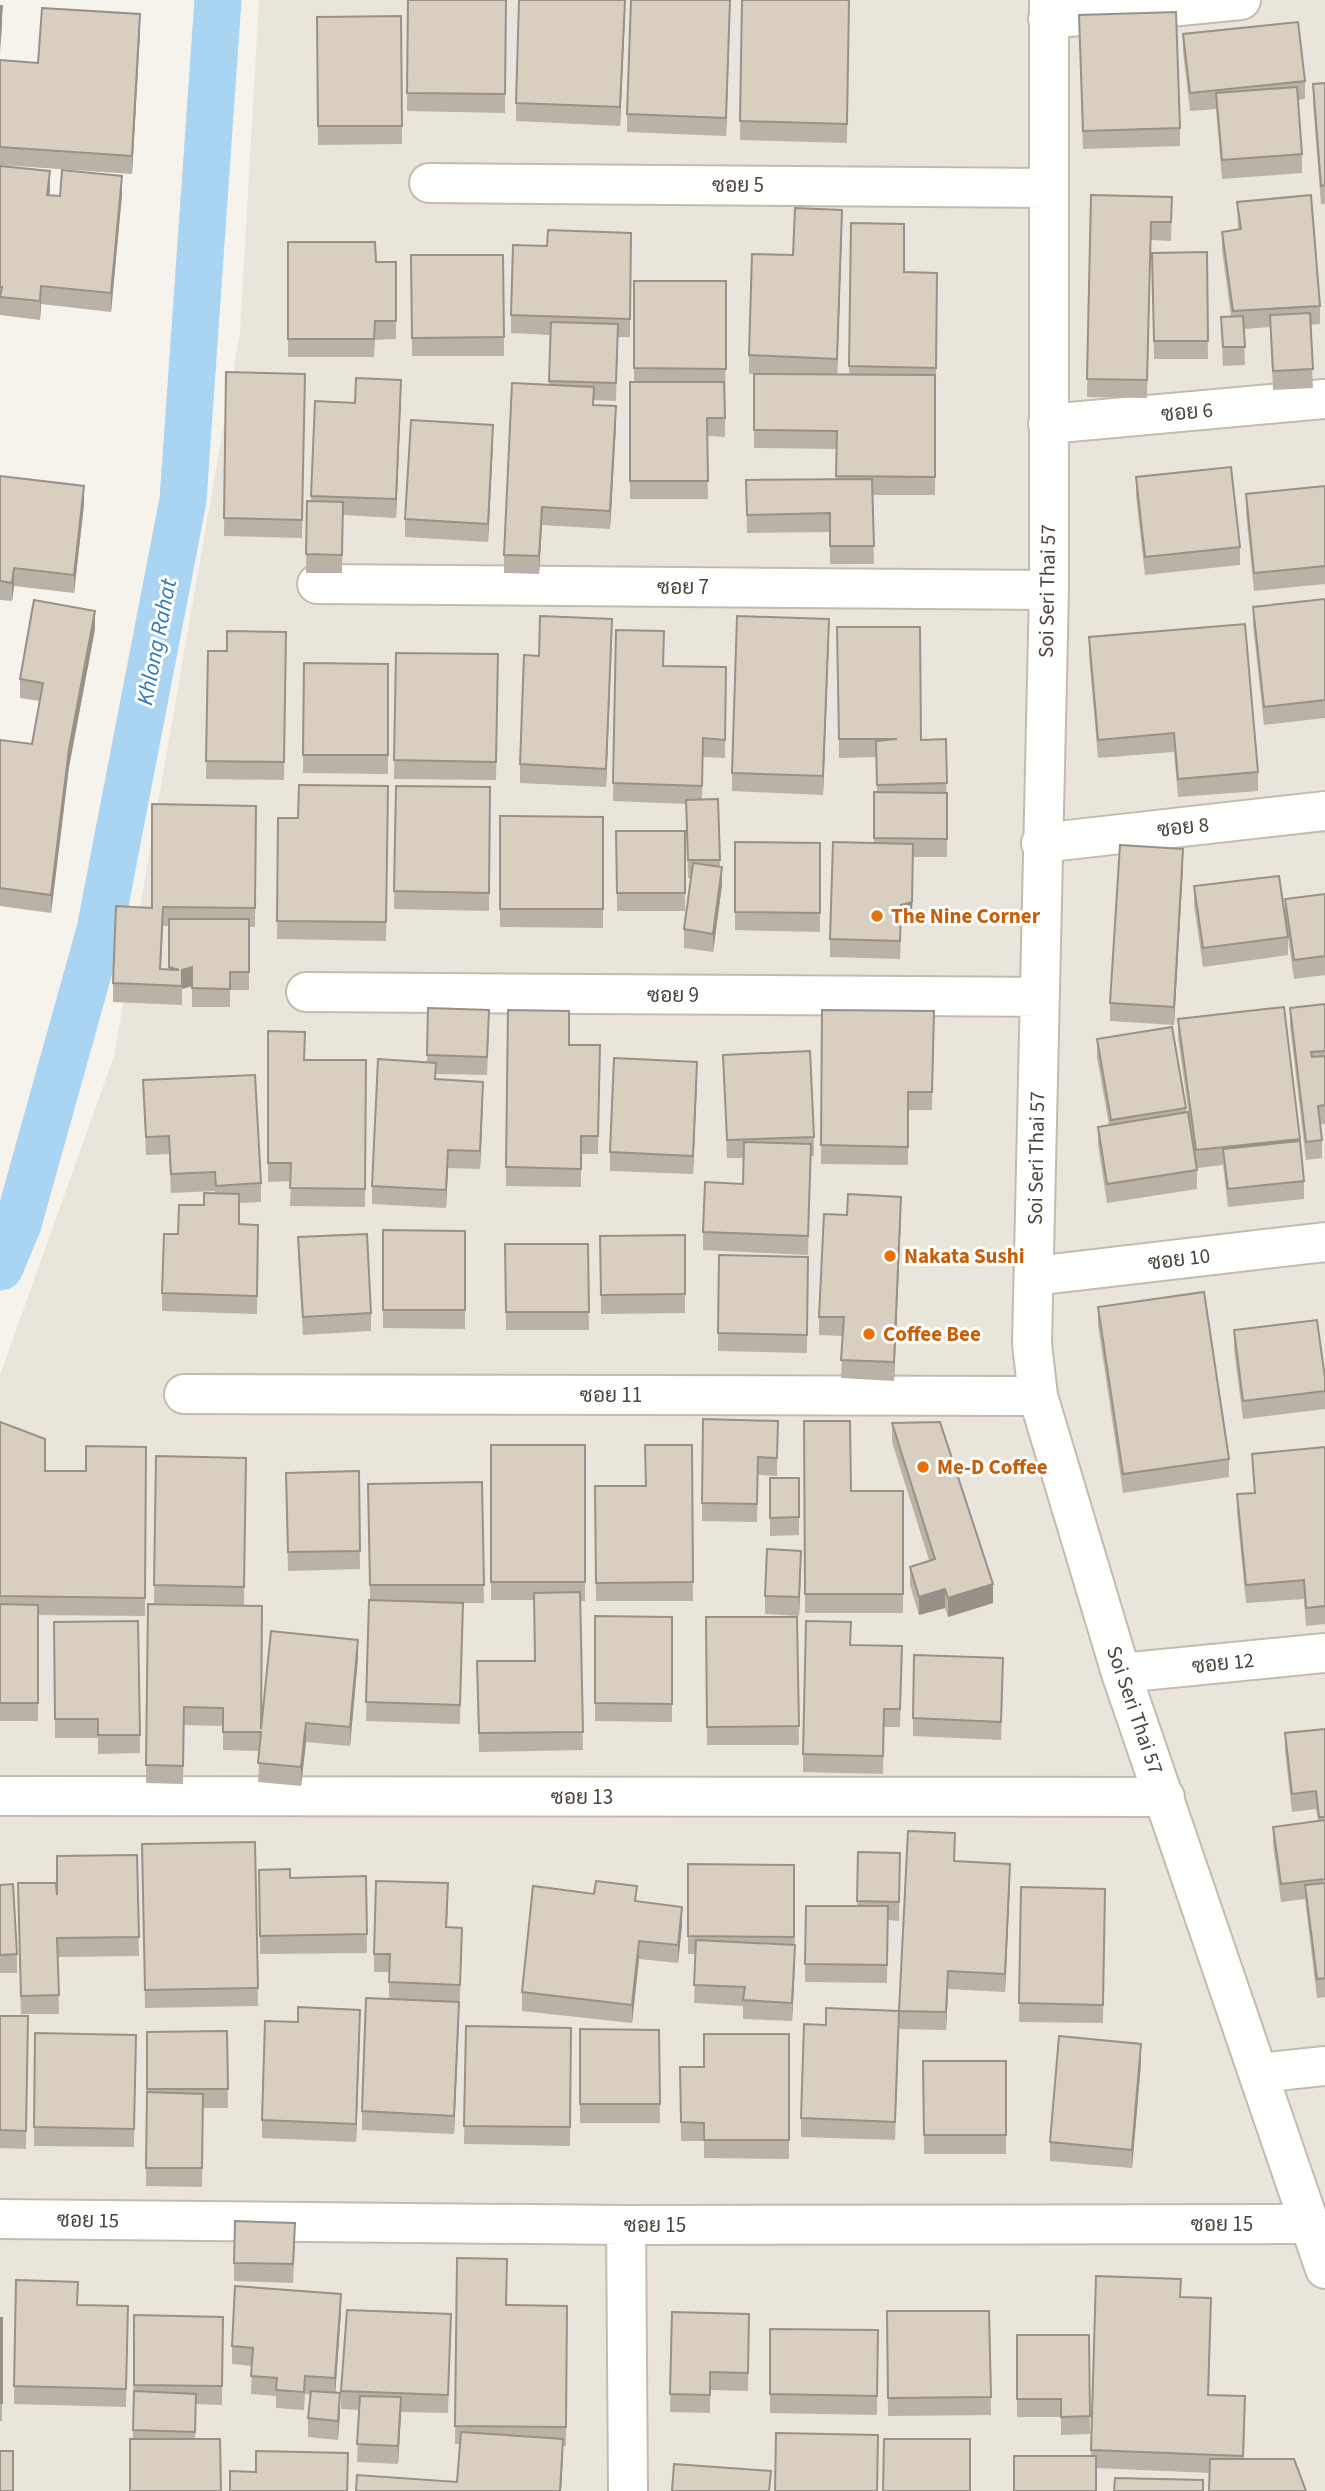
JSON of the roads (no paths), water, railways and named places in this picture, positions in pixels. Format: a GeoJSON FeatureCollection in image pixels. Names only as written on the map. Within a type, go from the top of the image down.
{"type":"FeatureCollection","features":[{"type":"Feature","properties":{"kind":"street"},"geometry":{"type":"LineString","coordinates":[[1048,10],[1241,0]]}},
{"type":"Feature","properties":{"kind":"street","name":"Soi Seri Thai 57"},"geometry":{"type":"LineString","coordinates":[[1048,10],[1049,590],[1041,843],[1032,1344],[1038,1396],[1121,1673],[1325,2269]]}},
{"type":"Feature","properties":{"kind":"street","name":"ซอย 5"},"geometry":{"type":"LineString","coordinates":[[429,183],[1048,188]]}},
{"type":"Feature","properties":{"kind":"street","name":"ซอย 6"},"geometry":{"type":"LineString","coordinates":[[1048,424],[1325,399]]}},
{"type":"Feature","properties":{"kind":"street","name":"ซอย 7"},"geometry":{"type":"LineString","coordinates":[[317,584],[1049,590]]}},
{"type":"Feature","properties":{"kind":"street","name":"ซอย 8"},"geometry":{"type":"LineString","coordinates":[[1041,843],[1325,811]]}},
{"type":"Feature","properties":{"kind":"street","name":"ซอย 9"},"geometry":{"type":"LineString","coordinates":[[306,992],[1039,997]]}},
{"type":"Feature","properties":{"kind":"street","name":"ซอย 10"},"geometry":{"type":"LineString","coordinates":[[1034,1276],[1325,1242]]}},
{"type":"Feature","properties":{"kind":"street","name":"ซอย 11"},"geometry":{"type":"LineString","coordinates":[[184,1394],[1038,1396]]}},
{"type":"Feature","properties":{"kind":"street","name":"ซอย 12"},"geometry":{"type":"LineString","coordinates":[[1121,1673],[1325,1653]]}},
{"type":"Feature","properties":{"kind":"street","name":"ซอย 13"},"geometry":{"type":"LineString","coordinates":[[0,1797],[1164,1797]]}},
{"type":"Feature","properties":{"kind":"street"},"geometry":{"type":"LineString","coordinates":[[1260,2073],[1325,2066]]}},
{"type":"Feature","properties":{"kind":"street","name":"ซอย 15"},"geometry":{"type":"LineString","coordinates":[[0,2219],[626,2225],[1310,2224]]}},
{"type":"Feature","properties":{"kind":"street"},"geometry":{"type":"LineString","coordinates":[[626,2225],[628,2491]]}},
{"type":"Feature","properties":{"kind":"waterway","name":"Khlong Rahat"},"geometry":{"type":"LineString","coordinates":[[0,1267],[18,1224],[100,930],[183,500],[218,0]]}},
{"type":"Feature","properties":{"kind":"place","name":"The Nine Corner"},"geometry":{"type":"Point","coordinates":[877,916]}},
{"type":"Feature","properties":{"kind":"place","name":"Nakata Sushi"},"geometry":{"type":"Point","coordinates":[890,1256]}},
{"type":"Feature","properties":{"kind":"place","name":"Coffee Bee"},"geometry":{"type":"Point","coordinates":[869,1334]}},
{"type":"Feature","properties":{"kind":"place","name":"Me-D Coffee"},"geometry":{"type":"Point","coordinates":[923,1467]}}]}
